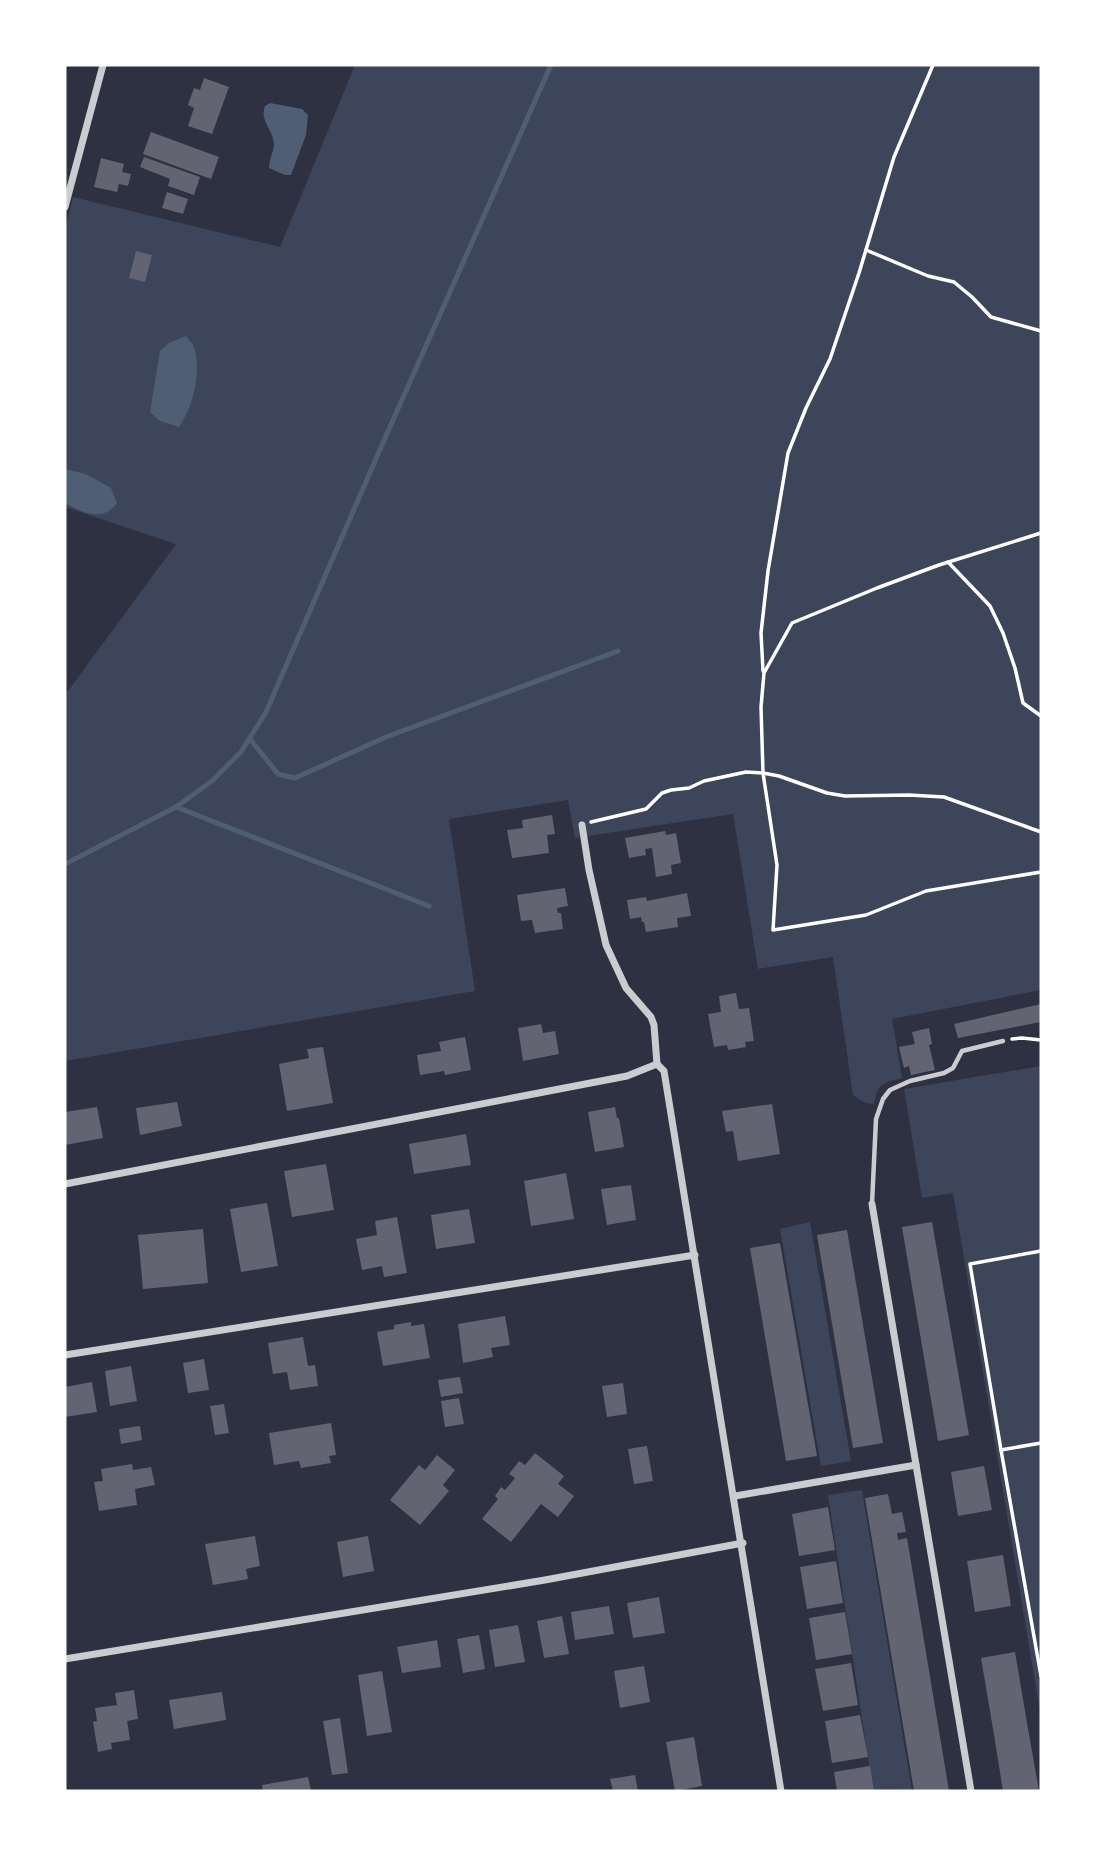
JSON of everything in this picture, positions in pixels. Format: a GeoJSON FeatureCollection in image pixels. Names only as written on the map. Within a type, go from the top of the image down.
{"type":"FeatureCollection","features":[{"type":"Feature","properties":{"kind":"street"},"geometry":{"type":"LineString","coordinates":[[65,206],[103,65]]}},
{"type":"Feature","properties":{"kind":"street"},"geometry":{"type":"LineString","coordinates":[[582,825],[606,945],[626,988],[651,1017],[657,1064],[664,1071],[743,1543],[781,1791]]}},
{"type":"Feature","properties":{"kind":"street"},"geometry":{"type":"LineString","coordinates":[[65,1184],[627,1076],[657,1064]]}},
{"type":"Feature","properties":{"kind":"street"},"geometry":{"type":"LineString","coordinates":[[872,1204],[971,1791]]}},
{"type":"Feature","properties":{"kind":"street"},"geometry":{"type":"LineString","coordinates":[[65,1355],[695,1255]]}},
{"type":"Feature","properties":{"kind":"street"},"geometry":{"type":"LineString","coordinates":[[735,1496],[916,1465]]}},
{"type":"Feature","properties":{"kind":"street"},"geometry":{"type":"LineString","coordinates":[[65,1659],[545,1580],[743,1543]]}},
{"type":"Feature","properties":{"kind":"lane"},"geometry":{"type":"LineString","coordinates":[[872,1204],[876,1119],[890,1090],[910,1081],[944,1073],[953,1068],[962,1051],[1003,1041]]}},
{"type":"Feature","properties":{"kind":"path"},"geometry":{"type":"LineString","coordinates":[[933,65],[894,157],[830,359],[788,453],[768,571],[761,633],[764,673],[761,707],[764,773],[777,865],[773,930],[866,915],[926,891],[1041,872]]}},
{"type":"Feature","properties":{"kind":"path"},"geometry":{"type":"LineString","coordinates":[[866,250],[929,276],[954,282],[992,317],[1041,331]]}},
{"type":"Feature","properties":{"kind":"path"},"geometry":{"type":"LineString","coordinates":[[764,673],[792,623],[948,562],[1041,533]]}},
{"type":"Feature","properties":{"kind":"path"},"geometry":{"type":"LineString","coordinates":[[948,562],[990,606],[1015,668],[1023,703],[1041,716]]}},
{"type":"Feature","properties":{"kind":"path"},"geometry":{"type":"LineString","coordinates":[[582,825],[646,809],[662,793],[671,790],[689,788],[704,781],[746,772],[764,773],[845,796],[944,797],[1041,832]]}},
{"type":"Feature","properties":{"kind":"path"},"geometry":{"type":"LineString","coordinates":[[1003,1041],[1022,1038],[1041,1040]]}},
{"type":"Feature","properties":{"kind":"path"},"geometry":{"type":"LineString","coordinates":[[1041,1251],[970,1264],[1041,1676]]}},
{"type":"Feature","properties":{"kind":"path"},"geometry":{"type":"LineString","coordinates":[[1001,1450],[1041,1443]]}},
{"type":"Feature","properties":{"kind":"shaded area"},"geometry":{"type":"Polygon","coordinates":[[[355,65],[1041,65],[1041,990],[892,1019],[902,1078],[882,1085],[874,1104],[865,1103],[853,1095],[833,957],[758,969],[733,814],[575,838],[568,800],[449,819],[475,991],[65,1061],[65,695],[176,544],[65,507],[65,230],[73,197],[280,247],[355,65]]]}},
{"type":"Feature","properties":{"kind":"shaded area"},"geometry":{"type":"Polygon","coordinates":[[[270,103],[302,109],[308,115],[306,135],[291,175],[269,168],[274,145],[264,111],[265,106],[270,103]]]}},
{"type":"Feature","properties":{"kind":"shaded area"},"geometry":{"type":"Polygon","coordinates":[[[186,336],[196,354],[197,376],[192,399],[179,427],[160,421],[150,412],[160,351],[169,343],[186,336]]]}},
{"type":"Feature","properties":{"kind":"shaded area"},"geometry":{"type":"Polygon","coordinates":[[[65,469],[86,474],[111,488],[117,503],[105,513],[92,514],[65,503],[65,469]]]}},
{"type":"Feature","properties":{"kind":"shaded area"},"geometry":{"type":"Polygon","coordinates":[[[1041,1066],[1041,1717],[953,1193],[922,1198],[904,1089],[1041,1066]]]}},
{"type":"Feature","properties":{"kind":"shaded area"},"geometry":{"type":"Polygon","coordinates":[[[810,1222],[851,1461],[821,1466],[780,1229],[810,1222]]]}},
{"type":"Feature","properties":{"kind":"shaded area"},"geometry":{"type":"Polygon","coordinates":[[[862,1490],[912,1791],[873,1791],[828,1495],[862,1490]]]}},
{"type":"Feature","properties":{"kind":"building"},"geometry":{"type":"Polygon","coordinates":[[[204,78],[229,87],[212,134],[188,126],[194,108],[188,105],[194,88],[200,90],[204,78]]]}},
{"type":"Feature","properties":{"kind":"building"},"geometry":{"type":"Polygon","coordinates":[[[151,132],[219,157],[211,179],[143,154],[151,132]]]}},
{"type":"Feature","properties":{"kind":"building"},"geometry":{"type":"Polygon","coordinates":[[[144,157],[200,177],[194,195],[168,186],[170,179],[140,167],[144,157]]]}},
{"type":"Feature","properties":{"kind":"building"},"geometry":{"type":"Polygon","coordinates":[[[101,158],[124,164],[122,172],[131,174],[128,186],[119,184],[117,192],[94,187],[101,158]]]}},
{"type":"Feature","properties":{"kind":"building"},"geometry":{"type":"Polygon","coordinates":[[[167,192],[188,199],[183,214],[162,208],[167,192]]]}},
{"type":"Feature","properties":{"kind":"building"},"geometry":{"type":"Polygon","coordinates":[[[136,251],[152,255],[145,282],[129,278],[136,251]]]}},
{"type":"Feature","properties":{"kind":"building"},"geometry":{"type":"Polygon","coordinates":[[[552,815],[555,834],[547,835],[549,853],[512,858],[507,830],[523,828],[522,820],[552,815]]]}},
{"type":"Feature","properties":{"kind":"building"},"geometry":{"type":"Polygon","coordinates":[[[665,831],[666,835],[676,833],[681,863],[671,865],[672,874],[656,877],[652,848],[645,849],[646,855],[629,858],[625,838],[665,831]]]}},
{"type":"Feature","properties":{"kind":"building"},"geometry":{"type":"Polygon","coordinates":[[[565,888],[568,906],[557,908],[558,913],[561,913],[563,929],[535,933],[532,920],[521,921],[517,895],[565,888]]]}},
{"type":"Feature","properties":{"kind":"building"},"geometry":{"type":"Polygon","coordinates":[[[687,893],[691,916],[677,918],[678,927],[646,932],[641,917],[630,919],[627,900],[646,897],[647,901],[687,893]]]}},
{"type":"Feature","properties":{"kind":"building"},"geometry":{"type":"Polygon","coordinates":[[[736,993],[739,1009],[749,1008],[754,1041],[745,1042],[746,1047],[728,1050],[727,1045],[714,1047],[708,1014],[721,1012],[719,996],[736,993]]]}},
{"type":"Feature","properties":{"kind":"building"},"geometry":{"type":"Polygon","coordinates":[[[1041,1004],[1041,1022],[958,1038],[954,1024],[1041,1004]]]}},
{"type":"Feature","properties":{"kind":"building"},"geometry":{"type":"Polygon","coordinates":[[[541,1024],[543,1033],[555,1031],[559,1054],[523,1061],[518,1028],[541,1024]]]}},
{"type":"Feature","properties":{"kind":"building"},"geometry":{"type":"Polygon","coordinates":[[[929,1028],[932,1044],[929,1045],[935,1070],[911,1075],[909,1066],[904,1068],[899,1047],[915,1044],[912,1032],[929,1028]]]}},
{"type":"Feature","properties":{"kind":"building"},"geometry":{"type":"Polygon","coordinates":[[[465,1037],[471,1070],[445,1075],[444,1071],[420,1075],[417,1055],[441,1051],[439,1042],[465,1037]]]}},
{"type":"Feature","properties":{"kind":"building"},"geometry":{"type":"Polygon","coordinates":[[[323,1047],[333,1103],[287,1111],[279,1064],[309,1058],[307,1049],[323,1047]]]}},
{"type":"Feature","properties":{"kind":"building"},"geometry":{"type":"Polygon","coordinates":[[[177,1102],[182,1126],[140,1135],[136,1108],[177,1102]]]}},
{"type":"Feature","properties":{"kind":"building"},"geometry":{"type":"Polygon","coordinates":[[[772,1104],[780,1154],[738,1161],[733,1131],[726,1132],[722,1111],[772,1104]]]}},
{"type":"Feature","properties":{"kind":"building"},"geometry":{"type":"Polygon","coordinates":[[[97,1107],[103,1138],[65,1145],[65,1112],[97,1107]]]}},
{"type":"Feature","properties":{"kind":"building"},"geometry":{"type":"Polygon","coordinates":[[[615,1107],[624,1147],[595,1152],[588,1112],[615,1107]]]}},
{"type":"Feature","properties":{"kind":"building"},"geometry":{"type":"Polygon","coordinates":[[[466,1134],[471,1165],[414,1174],[409,1144],[466,1134]]]}},
{"type":"Feature","properties":{"kind":"building"},"geometry":{"type":"Polygon","coordinates":[[[326,1164],[334,1210],[292,1217],[284,1171],[326,1164]]]}},
{"type":"Feature","properties":{"kind":"building"},"geometry":{"type":"Polygon","coordinates":[[[566,1173],[574,1219],[531,1226],[524,1181],[566,1173]]]}},
{"type":"Feature","properties":{"kind":"building"},"geometry":{"type":"Polygon","coordinates":[[[631,1185],[636,1220],[607,1225],[601,1189],[631,1185]]]}},
{"type":"Feature","properties":{"kind":"building"},"geometry":{"type":"Polygon","coordinates":[[[267,1203],[278,1266],[241,1272],[230,1209],[267,1203]]]}},
{"type":"Feature","properties":{"kind":"building"},"geometry":{"type":"Polygon","coordinates":[[[469,1209],[475,1243],[436,1249],[431,1215],[469,1209]]]}},
{"type":"Feature","properties":{"kind":"building"},"geometry":{"type":"Polygon","coordinates":[[[397,1217],[407,1273],[384,1277],[382,1266],[362,1270],[356,1239],[377,1235],[375,1221],[397,1217]]]}},
{"type":"Feature","properties":{"kind":"building"},"geometry":{"type":"Polygon","coordinates":[[[932,1222],[969,1435],[938,1441],[902,1227],[932,1222]]]}},
{"type":"Feature","properties":{"kind":"building"},"geometry":{"type":"Polygon","coordinates":[[[203,1229],[208,1283],[143,1289],[138,1235],[203,1229]]]}},
{"type":"Feature","properties":{"kind":"building"},"geometry":{"type":"Polygon","coordinates":[[[847,1230],[883,1443],[853,1448],[817,1235],[847,1230]]]}},
{"type":"Feature","properties":{"kind":"building"},"geometry":{"type":"Polygon","coordinates":[[[780,1243],[817,1456],[786,1461],[750,1248],[780,1243]]]}},
{"type":"Feature","properties":{"kind":"building"},"geometry":{"type":"Polygon","coordinates":[[[505,1316],[510,1345],[491,1348],[493,1357],[463,1363],[458,1324],[505,1316]]]}},
{"type":"Feature","properties":{"kind":"building"},"geometry":{"type":"Polygon","coordinates":[[[411,1322],[411,1326],[424,1324],[430,1358],[383,1366],[377,1332],[411,1322]]]}},
{"type":"Feature","properties":{"kind":"building"},"geometry":{"type":"Polygon","coordinates":[[[303,1337],[308,1366],[315,1365],[318,1386],[290,1390],[287,1372],[273,1374],[268,1343],[303,1337]]]}},
{"type":"Feature","properties":{"kind":"building"},"geometry":{"type":"Polygon","coordinates":[[[204,1359],[209,1390],[188,1393],[183,1363],[204,1359]]]}},
{"type":"Feature","properties":{"kind":"building"},"geometry":{"type":"Polygon","coordinates":[[[131,1366],[137,1401],[110,1406],[105,1371],[131,1366]]]}},
{"type":"Feature","properties":{"kind":"building"},"geometry":{"type":"Polygon","coordinates":[[[460,1377],[463,1393],[441,1397],[438,1380],[460,1377]]]}},
{"type":"Feature","properties":{"kind":"building"},"geometry":{"type":"Polygon","coordinates":[[[92,1382],[97,1412],[65,1417],[65,1387],[92,1382]]]}},
{"type":"Feature","properties":{"kind":"building"},"geometry":{"type":"Polygon","coordinates":[[[623,1383],[627,1414],[607,1417],[602,1386],[623,1383]]]}},
{"type":"Feature","properties":{"kind":"building"},"geometry":{"type":"Polygon","coordinates":[[[459,1398],[464,1424],[445,1427],[441,1401],[459,1398]]]}},
{"type":"Feature","properties":{"kind":"building"},"geometry":{"type":"Polygon","coordinates":[[[224,1404],[229,1433],[215,1435],[210,1406],[224,1404]]]}},
{"type":"Feature","properties":{"kind":"building"},"geometry":{"type":"Polygon","coordinates":[[[331,1423],[336,1455],[329,1456],[331,1463],[301,1468],[299,1461],[274,1465],[269,1433],[331,1423]]]}},
{"type":"Feature","properties":{"kind":"building"},"geometry":{"type":"Polygon","coordinates":[[[140,1426],[142,1440],[121,1444],[119,1429],[140,1426]]]}},
{"type":"Feature","properties":{"kind":"building"},"geometry":{"type":"Polygon","coordinates":[[[647,1446],[653,1481],[634,1484],[628,1449],[647,1446]]]}},
{"type":"Feature","properties":{"kind":"building"},"geometry":{"type":"Polygon","coordinates":[[[535,1453],[564,1476],[558,1484],[574,1496],[558,1517],[541,1504],[511,1542],[482,1519],[498,1499],[495,1496],[501,1487],[505,1490],[515,1478],[509,1474],[519,1461],[525,1465],[535,1453]]]}},
{"type":"Feature","properties":{"kind":"building"},"geometry":{"type":"Polygon","coordinates":[[[437,1455],[455,1470],[443,1485],[449,1491],[420,1525],[390,1500],[419,1465],[425,1470],[437,1455]]]}},
{"type":"Feature","properties":{"kind":"building"},"geometry":{"type":"Polygon","coordinates":[[[132,1464],[133,1470],[151,1467],[155,1485],[135,1489],[137,1505],[99,1511],[94,1482],[103,1481],[101,1469],[132,1464]]]}},
{"type":"Feature","properties":{"kind":"building"},"geometry":{"type":"Polygon","coordinates":[[[984,1466],[992,1510],[958,1516],[951,1472],[984,1466]]]}},
{"type":"Feature","properties":{"kind":"building"},"geometry":{"type":"Polygon","coordinates":[[[888,1494],[892,1514],[902,1512],[906,1532],[897,1533],[898,1540],[907,1538],[949,1791],[914,1791],[865,1498],[888,1494]]]}},
{"type":"Feature","properties":{"kind":"building"},"geometry":{"type":"Polygon","coordinates":[[[828,1507],[835,1550],[799,1556],[792,1514],[828,1507]]]}},
{"type":"Feature","properties":{"kind":"building"},"geometry":{"type":"Polygon","coordinates":[[[255,1536],[260,1566],[246,1569],[248,1579],[213,1585],[205,1544],[255,1536]]]}},
{"type":"Feature","properties":{"kind":"building"},"geometry":{"type":"Polygon","coordinates":[[[368,1536],[374,1571],[343,1577],[337,1542],[368,1536]]]}},
{"type":"Feature","properties":{"kind":"building"},"geometry":{"type":"Polygon","coordinates":[[[1003,1555],[1011,1606],[975,1612],[967,1561],[1003,1555]]]}},
{"type":"Feature","properties":{"kind":"building"},"geometry":{"type":"Polygon","coordinates":[[[836,1561],[843,1603],[807,1609],[800,1567],[836,1561]]]}},
{"type":"Feature","properties":{"kind":"building"},"geometry":{"type":"Polygon","coordinates":[[[659,1597],[665,1633],[633,1638],[627,1603],[659,1597]]]}},
{"type":"Feature","properties":{"kind":"building"},"geometry":{"type":"Polygon","coordinates":[[[609,1606],[614,1634],[575,1640],[571,1612],[609,1606]]]}},
{"type":"Feature","properties":{"kind":"building"},"geometry":{"type":"Polygon","coordinates":[[[845,1612],[852,1654],[816,1660],[809,1618],[845,1612]]]}},
{"type":"Feature","properties":{"kind":"building"},"geometry":{"type":"Polygon","coordinates":[[[562,1616],[569,1654],[544,1658],[537,1621],[562,1616]]]}},
{"type":"Feature","properties":{"kind":"building"},"geometry":{"type":"Polygon","coordinates":[[[518,1625],[525,1662],[495,1667],[489,1630],[518,1625]]]}},
{"type":"Feature","properties":{"kind":"building"},"geometry":{"type":"Polygon","coordinates":[[[479,1635],[485,1669],[463,1673],[457,1639],[479,1635]]]}},
{"type":"Feature","properties":{"kind":"building"},"geometry":{"type":"Polygon","coordinates":[[[437,1640],[441,1667],[402,1673],[397,1647],[437,1640]]]}},
{"type":"Feature","properties":{"kind":"building"},"geometry":{"type":"Polygon","coordinates":[[[1015,1652],[1039,1791],[1003,1791],[981,1658],[1015,1652]]]}},
{"type":"Feature","properties":{"kind":"building"},"geometry":{"type":"Polygon","coordinates":[[[851,1663],[858,1705],[823,1711],[815,1669],[851,1663]]]}},
{"type":"Feature","properties":{"kind":"building"},"geometry":{"type":"Polygon","coordinates":[[[644,1666],[650,1702],[620,1708],[614,1671],[644,1666]]]}},
{"type":"Feature","properties":{"kind":"building"},"geometry":{"type":"Polygon","coordinates":[[[382,1671],[392,1732],[367,1736],[358,1675],[382,1671]]]}},
{"type":"Feature","properties":{"kind":"building"},"geometry":{"type":"Polygon","coordinates":[[[134,1690],[138,1719],[127,1721],[130,1740],[111,1743],[112,1749],[98,1752],[93,1722],[97,1721],[95,1708],[117,1705],[115,1693],[134,1690]]]}},
{"type":"Feature","properties":{"kind":"building"},"geometry":{"type":"Polygon","coordinates":[[[222,1692],[226,1720],[174,1729],[169,1700],[222,1692]]]}},
{"type":"Feature","properties":{"kind":"building"},"geometry":{"type":"Polygon","coordinates":[[[860,1715],[868,1757],[832,1763],[825,1721],[860,1715]]]}},
{"type":"Feature","properties":{"kind":"building"},"geometry":{"type":"Polygon","coordinates":[[[340,1718],[348,1773],[332,1775],[323,1721],[340,1718]]]}},
{"type":"Feature","properties":{"kind":"building"},"geometry":{"type":"Polygon","coordinates":[[[694,1737],[702,1786],[675,1791],[666,1742],[694,1737]]]}},
{"type":"Feature","properties":{"kind":"building"},"geometry":{"type":"Polygon","coordinates":[[[870,1766],[874,1791],[837,1791],[834,1772],[870,1766]]]}},
{"type":"Feature","properties":{"kind":"building"},"geometry":{"type":"Polygon","coordinates":[[[635,1775],[638,1791],[613,1791],[610,1779],[635,1775]]]}},
{"type":"Feature","properties":{"kind":"building"},"geometry":{"type":"Polygon","coordinates":[[[308,1777],[311,1791],[263,1791],[262,1785],[308,1777]]]}},
{"type":"Feature","properties":{"kind":"waterway"},"geometry":{"type":"LineString","coordinates":[[65,864],[176,807],[212,781],[241,752],[266,712],[551,65]]}},
{"type":"Feature","properties":{"kind":"waterway"},"geometry":{"type":"LineString","coordinates":[[250,739],[278,774],[295,778],[386,737],[618,651]]}},
{"type":"Feature","properties":{"kind":"waterway"},"geometry":{"type":"LineString","coordinates":[[176,807],[429,906]]}}]}
